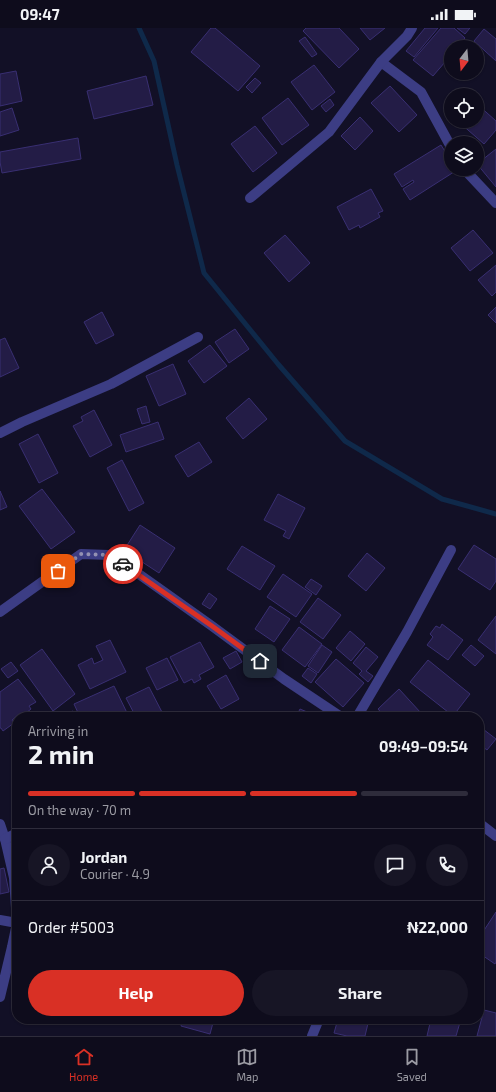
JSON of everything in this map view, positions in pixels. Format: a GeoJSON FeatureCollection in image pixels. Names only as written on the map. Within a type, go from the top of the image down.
{"type":"FeatureCollection","features":[{"type":"Feature","properties":{"kind":"street"},"geometry":{"type":"LineString","coordinates":[[250,198],[329,132],[380,62],[407,36],[412,28]]}},
{"type":"Feature","properties":{"kind":"street"},"geometry":{"type":"LineString","coordinates":[[380,62],[421,92],[445,136]]}},
{"type":"Feature","properties":{"kind":"street"},"geometry":{"type":"LineString","coordinates":[[471,176],[496,203]]}},
{"type":"Feature","properties":{"kind":"street"},"geometry":{"type":"LineString","coordinates":[[0,433],[111,384],[198,337]]}},
{"type":"Feature","properties":{"kind":"street"},"geometry":{"type":"LineString","coordinates":[[360,712],[408,632],[452,550]]}},
{"type":"Feature","properties":{"kind":"street"},"geometry":{"type":"LineString","coordinates":[[0,612],[81,554],[109,555],[136,572],[284,679],[334,712]]}},
{"type":"Feature","properties":{"kind":"street"},"geometry":{"type":"LineString","coordinates":[[0,824],[12,869]]}},
{"type":"Feature","properties":{"kind":"street"},"geometry":{"type":"LineString","coordinates":[[484,827],[496,836]]}},
{"type":"Feature","properties":{"kind":"street"},"geometry":{"type":"LineString","coordinates":[[5,839],[12,836]]}},
{"type":"Feature","properties":{"kind":"street"},"geometry":{"type":"LineString","coordinates":[[0,920],[12,922]]}},
{"type":"Feature","properties":{"kind":"street"},"geometry":{"type":"LineString","coordinates":[[0,997],[12,947]]}},
{"type":"Feature","properties":{"kind":"street"},"geometry":{"type":"LineString","coordinates":[[312,1036],[317,1024]]}},
{"type":"Feature","properties":{"kind":"building"},"geometry":{"type":"Polygon","coordinates":[[[211,28],[215,28],[260,66],[238,91],[191,52],[211,28]]]}},
{"type":"Feature","properties":{"kind":"building"},"geometry":{"type":"Polygon","coordinates":[[[306,28],[339,28],[359,49],[339,68],[303,31],[306,28]]]}},
{"type":"Feature","properties":{"kind":"building"},"geometry":{"type":"Polygon","coordinates":[[[360,28],[385,28],[370,40],[360,28]]]}},
{"type":"Feature","properties":{"kind":"building"},"geometry":{"type":"Polygon","coordinates":[[[425,28],[438,28],[414,57],[406,51],[425,28]]]}},
{"type":"Feature","properties":{"kind":"building"},"geometry":{"type":"Polygon","coordinates":[[[441,28],[454,28],[465,38],[463,40],[444,40],[444,63],[433,76],[413,60],[441,28]]]}},
{"type":"Feature","properties":{"kind":"building"},"geometry":{"type":"Polygon","coordinates":[[[457,28],[470,28],[465,34],[457,28]]]}},
{"type":"Feature","properties":{"kind":"building"},"geometry":{"type":"Polygon","coordinates":[[[484,29],[496,39],[496,61],[484,50],[484,40],[475,40],[484,29]]]}},
{"type":"Feature","properties":{"kind":"building"},"geometry":{"type":"Polygon","coordinates":[[[305,37],[317,54],[312,57],[299,41],[305,37]]]}},
{"type":"Feature","properties":{"kind":"building"},"geometry":{"type":"Polygon","coordinates":[[[314,65],[335,92],[312,110],[291,82],[314,65]]]}},
{"type":"Feature","properties":{"kind":"building"},"geometry":{"type":"Polygon","coordinates":[[[16,71],[22,101],[0,106],[0,74],[16,71]]]}},
{"type":"Feature","properties":{"kind":"building"},"geometry":{"type":"Polygon","coordinates":[[[146,76],[153,105],[94,119],[87,91],[146,76]]]}},
{"type":"Feature","properties":{"kind":"building"},"geometry":{"type":"Polygon","coordinates":[[[255,78],[261,83],[252,93],[246,87],[255,78]]]}},
{"type":"Feature","properties":{"kind":"building"},"geometry":{"type":"Polygon","coordinates":[[[390,86],[417,115],[399,132],[371,103],[390,86]]]}},
{"type":"Feature","properties":{"kind":"building"},"geometry":{"type":"Polygon","coordinates":[[[288,98],[309,125],[282,145],[262,118],[288,98]]]}},
{"type":"Feature","properties":{"kind":"building"},"geometry":{"type":"Polygon","coordinates":[[[330,99],[334,105],[326,112],[321,106],[330,99]]]}},
{"type":"Feature","properties":{"kind":"building"},"geometry":{"type":"Polygon","coordinates":[[[12,108],[19,130],[0,136],[0,112],[12,108]]]}},
{"type":"Feature","properties":{"kind":"building"},"geometry":{"type":"Polygon","coordinates":[[[484,110],[496,121],[496,130],[484,144],[484,136],[475,136],[466,128],[484,128],[484,110]]]}},
{"type":"Feature","properties":{"kind":"building"},"geometry":{"type":"Polygon","coordinates":[[[360,117],[373,131],[355,150],[341,136],[360,117]]]}},
{"type":"Feature","properties":{"kind":"building"},"geometry":{"type":"Polygon","coordinates":[[[255,126],[277,153],[253,172],[231,144],[255,126]]]}},
{"type":"Feature","properties":{"kind":"building"},"geometry":{"type":"Polygon","coordinates":[[[78,138],[81,159],[2,173],[0,152],[78,138]]]}},
{"type":"Feature","properties":{"kind":"building"},"geometry":{"type":"Polygon","coordinates":[[[441,145],[444,150],[444,176],[448,176],[410,200],[403,189],[414,182],[413,180],[402,187],[394,174],[441,145]]]}},
{"type":"Feature","properties":{"kind":"building"},"geometry":{"type":"Polygon","coordinates":[[[496,149],[496,187],[484,172],[484,158],[496,149]]]}},
{"type":"Feature","properties":{"kind":"building"},"geometry":{"type":"Polygon","coordinates":[[[371,189],[383,211],[378,213],[380,217],[360,228],[359,225],[349,230],[337,207],[371,189]]]}},
{"type":"Feature","properties":{"kind":"building"},"geometry":{"type":"Polygon","coordinates":[[[473,230],[493,253],[470,271],[451,248],[473,230]]]}},
{"type":"Feature","properties":{"kind":"building"},"geometry":{"type":"Polygon","coordinates":[[[285,235],[310,263],[289,282],[264,253],[285,235]]]}},
{"type":"Feature","properties":{"kind":"building"},"geometry":{"type":"Polygon","coordinates":[[[496,265],[496,292],[492,296],[478,280],[496,265]]]}},
{"type":"Feature","properties":{"kind":"building"},"geometry":{"type":"Polygon","coordinates":[[[496,307],[496,323],[488,315],[496,307]]]}},
{"type":"Feature","properties":{"kind":"building"},"geometry":{"type":"Polygon","coordinates":[[[102,312],[114,335],[96,344],[84,322],[102,312]]]}},
{"type":"Feature","properties":{"kind":"building"},"geometry":{"type":"Polygon","coordinates":[[[235,329],[249,349],[229,363],[215,342],[235,329]]]}},
{"type":"Feature","properties":{"kind":"building"},"geometry":{"type":"Polygon","coordinates":[[[5,338],[19,368],[0,377],[0,340],[5,338]]]}},
{"type":"Feature","properties":{"kind":"building"},"geometry":{"type":"Polygon","coordinates":[[[210,345],[227,366],[204,383],[188,361],[210,345]]]}},
{"type":"Feature","properties":{"kind":"building"},"geometry":{"type":"Polygon","coordinates":[[[173,364],[186,394],[159,406],[146,376],[173,364]]]}},
{"type":"Feature","properties":{"kind":"building"},"geometry":{"type":"Polygon","coordinates":[[[249,398],[267,419],[243,439],[226,418],[249,398]]]}},
{"type":"Feature","properties":{"kind":"building"},"geometry":{"type":"Polygon","coordinates":[[[146,406],[150,422],[142,424],[137,409],[146,406]]]}},
{"type":"Feature","properties":{"kind":"building"},"geometry":{"type":"Polygon","coordinates":[[[94,410],[112,445],[90,457],[73,426],[83,421],[81,417],[94,410]]]}},
{"type":"Feature","properties":{"kind":"building"},"geometry":{"type":"Polygon","coordinates":[[[158,422],[164,439],[126,452],[120,435],[158,422]]]}},
{"type":"Feature","properties":{"kind":"building"},"geometry":{"type":"Polygon","coordinates":[[[38,434],[58,473],[39,483],[19,444],[38,434]]]}},
{"type":"Feature","properties":{"kind":"building"},"geometry":{"type":"Polygon","coordinates":[[[199,442],[212,462],[188,477],[175,456],[199,442]]]}},
{"type":"Feature","properties":{"kind":"building"},"geometry":{"type":"Polygon","coordinates":[[[122,460],[144,503],[129,511],[107,468],[122,460]]]}},
{"type":"Feature","properties":{"kind":"building"},"geometry":{"type":"Polygon","coordinates":[[[42,489],[75,532],[51,549],[19,506],[42,489]]]}},
{"type":"Feature","properties":{"kind":"building"},"geometry":{"type":"Polygon","coordinates":[[[0,491],[7,507],[0,510],[0,491]]]}},
{"type":"Feature","properties":{"kind":"building"},"geometry":{"type":"Polygon","coordinates":[[[278,494],[305,508],[289,539],[283,536],[286,531],[264,520],[278,494]]]}},
{"type":"Feature","properties":{"kind":"building"},"geometry":{"type":"Polygon","coordinates":[[[140,525],[175,548],[159,573],[124,550],[140,525]]]}},
{"type":"Feature","properties":{"kind":"building"},"geometry":{"type":"Polygon","coordinates":[[[474,545],[496,559],[496,581],[490,590],[458,569],[474,545]]]}},
{"type":"Feature","properties":{"kind":"building"},"geometry":{"type":"Polygon","coordinates":[[[242,546],[275,566],[260,590],[227,569],[242,546]]]}},
{"type":"Feature","properties":{"kind":"building"},"geometry":{"type":"Polygon","coordinates":[[[367,553],[385,568],[366,591],[348,576],[367,553]]]}},
{"type":"Feature","properties":{"kind":"building"},"geometry":{"type":"Polygon","coordinates":[[[283,574],[312,594],[296,617],[267,597],[283,574]]]}},
{"type":"Feature","properties":{"kind":"building"},"geometry":{"type":"Polygon","coordinates":[[[311,579],[322,586],[316,595],[305,587],[311,579]]]}},
{"type":"Feature","properties":{"kind":"building"},"geometry":{"type":"Polygon","coordinates":[[[209,593],[217,599],[210,609],[202,604],[209,593]]]}},
{"type":"Feature","properties":{"kind":"building"},"geometry":{"type":"Polygon","coordinates":[[[318,598],[341,615],[323,639],[300,622],[318,598]]]}},
{"type":"Feature","properties":{"kind":"building"},"geometry":{"type":"Polygon","coordinates":[[[270,606],[290,619],[274,642],[255,629],[270,606]]]}},
{"type":"Feature","properties":{"kind":"building"},"geometry":{"type":"Polygon","coordinates":[[[496,616],[496,654],[478,640],[496,616]]]}},
{"type":"Feature","properties":{"kind":"building"},"geometry":{"type":"Polygon","coordinates":[[[442,624],[463,640],[448,660],[427,645],[433,637],[430,634],[436,626],[440,628],[442,624]]]}},
{"type":"Feature","properties":{"kind":"building"},"geometry":{"type":"Polygon","coordinates":[[[299,627],[322,644],[305,667],[282,650],[299,627]]]}},
{"type":"Feature","properties":{"kind":"building"},"geometry":{"type":"Polygon","coordinates":[[[350,631],[365,644],[351,661],[336,648],[350,631]]]}},
{"type":"Feature","properties":{"kind":"building"},"geometry":{"type":"Polygon","coordinates":[[[110,640],[126,672],[90,689],[78,665],[92,658],[94,664],[103,660],[96,646],[110,640]]]}},
{"type":"Feature","properties":{"kind":"building"},"geometry":{"type":"Polygon","coordinates":[[[200,642],[214,667],[199,675],[201,679],[194,683],[192,679],[184,683],[170,657],[200,642]]]}},
{"type":"Feature","properties":{"kind":"building"},"geometry":{"type":"Polygon","coordinates":[[[322,645],[332,652],[318,673],[308,666],[322,645]]]}},
{"type":"Feature","properties":{"kind":"building"},"geometry":{"type":"Polygon","coordinates":[[[471,645],[484,656],[475,666],[462,655],[471,645]]]}},
{"type":"Feature","properties":{"kind":"building"},"geometry":{"type":"Polygon","coordinates":[[[366,647],[378,657],[366,671],[373,676],[368,682],[359,674],[362,671],[353,663],[366,647]]]}},
{"type":"Feature","properties":{"kind":"building"},"geometry":{"type":"Polygon","coordinates":[[[42,649],[75,694],[53,711],[20,665],[42,649]]]}},
{"type":"Feature","properties":{"kind":"building"},"geometry":{"type":"Polygon","coordinates":[[[236,651],[242,662],[230,669],[223,658],[236,651]]]}},
{"type":"Feature","properties":{"kind":"building"},"geometry":{"type":"Polygon","coordinates":[[[167,658],[178,680],[157,690],[146,668],[167,658]]]}},
{"type":"Feature","properties":{"kind":"building"},"geometry":{"type":"Polygon","coordinates":[[[336,659],[364,683],[343,707],[315,682],[336,659]]]}},
{"type":"Feature","properties":{"kind":"building"},"geometry":{"type":"Polygon","coordinates":[[[428,660],[470,694],[456,712],[448,712],[410,682],[428,660]]]}},
{"type":"Feature","properties":{"kind":"building"},"geometry":{"type":"Polygon","coordinates":[[[11,662],[18,671],[8,678],[1,669],[11,662]]]}},
{"type":"Feature","properties":{"kind":"building"},"geometry":{"type":"Polygon","coordinates":[[[308,668],[317,674],[311,683],[302,676],[308,668]]]}},
{"type":"Feature","properties":{"kind":"building"},"geometry":{"type":"Polygon","coordinates":[[[226,675],[239,699],[221,709],[207,686],[226,675]]]}},
{"type":"Feature","properties":{"kind":"building"},"geometry":{"type":"Polygon","coordinates":[[[18,679],[36,702],[29,706],[31,709],[27,712],[12,712],[12,724],[3,731],[0,728],[0,692],[18,679]]]}},
{"type":"Feature","properties":{"kind":"building"},"geometry":{"type":"Polygon","coordinates":[[[114,686],[127,712],[78,712],[74,704],[114,686]]]}},
{"type":"Feature","properties":{"kind":"building"},"geometry":{"type":"Polygon","coordinates":[[[149,687],[162,712],[133,712],[126,698],[149,687]]]}},
{"type":"Feature","properties":{"kind":"building"},"geometry":{"type":"Polygon","coordinates":[[[399,689],[420,712],[381,712],[378,709],[399,689]]]}},
{"type":"Feature","properties":{"kind":"building"},"geometry":{"type":"Polygon","coordinates":[[[300,709],[307,712],[298,712],[300,709]]]}},
{"type":"Feature","properties":{"kind":"building"},"geometry":{"type":"Polygon","coordinates":[[[484,730],[496,739],[487,750],[484,748],[484,730]]]}},
{"type":"Feature","properties":{"kind":"building"},"geometry":{"type":"Polygon","coordinates":[[[4,868],[9,892],[0,894],[0,869],[4,868]]]}},
{"type":"Feature","properties":{"kind":"building"},"geometry":{"type":"Polygon","coordinates":[[[496,912],[495,964],[484,956],[484,930],[496,912]]]}},
{"type":"Feature","properties":{"kind":"building"},"geometry":{"type":"Polygon","coordinates":[[[484,1010],[496,1013],[496,1036],[477,1036],[480,1024],[484,1024],[484,1010]]]}},
{"type":"Feature","properties":{"kind":"building"},"geometry":{"type":"Polygon","coordinates":[[[182,1024],[213,1024],[210,1034],[181,1026],[182,1024]]]}},
{"type":"Feature","properties":{"kind":"building"},"geometry":{"type":"Polygon","coordinates":[[[337,1024],[368,1024],[365,1036],[347,1036],[334,1033],[337,1024]]]}},
{"type":"Feature","properties":{"kind":"building"},"geometry":{"type":"Polygon","coordinates":[[[430,1024],[460,1024],[456,1036],[427,1036],[430,1024]]]}},
{"type":"Feature","properties":{"kind":"waterway"},"geometry":{"type":"LineString","coordinates":[[139,28],[154,61],[177,165],[204,273],[278,364],[345,441],[442,499],[496,514]]}},
{"type":"Feature","properties":{"kind":"way so far"},"geometry":{"type":"LineString","coordinates":[[58,571],[81,554],[109,555],[123,564]]}},
{"type":"Feature","properties":{"kind":"route"},"geometry":{"type":"LineString","coordinates":[[123,564],[260,661]]}}]}
